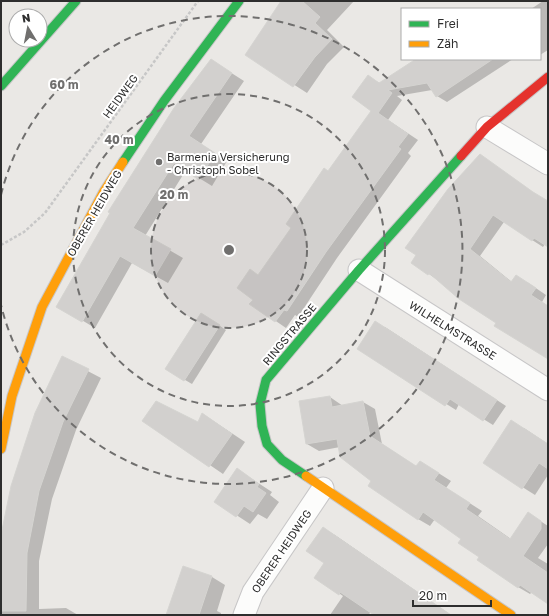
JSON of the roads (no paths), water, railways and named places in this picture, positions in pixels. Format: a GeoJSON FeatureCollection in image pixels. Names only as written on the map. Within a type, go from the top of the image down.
{"type":"FeatureCollection","features":[{"type":"Feature","properties":{"kind":"street"},"geometry":{"type":"LineString","coordinates":[[1,86],[76,1]]}},
{"type":"Feature","properties":{"kind":"street","name":"OBERER HEIDWEG"},"geometry":{"type":"LineString","coordinates":[[1,449],[12,396],[42,306],[103,193],[164,101],[238,1]]}},
{"type":"Feature","properties":{"kind":"street","name":"RINGSTRASSE"},"geometry":{"type":"LineString","coordinates":[[511,615],[282,460],[267,444],[262,426],[260,404],[266,380],[359,270],[487,127],[548,77]]}},
{"type":"Feature","properties":{"kind":"street"},"geometry":{"type":"LineString","coordinates":[[487,127],[548,164]]}},
{"type":"Feature","properties":{"kind":"street","name":"WILHELMSTRASSE"},"geometry":{"type":"LineString","coordinates":[[359,270],[548,390]]}},
{"type":"Feature","properties":{"kind":"street","name":"OBERER HEIDWEG"},"geometry":{"type":"LineString","coordinates":[[244,615],[253,592],[323,488]]}},
{"type":"Feature","properties":{"kind":"place","name":"Barmenia Versicherung - Christoph Sobel"},"geometry":{"type":"Point","coordinates":[159,162]}}]}
